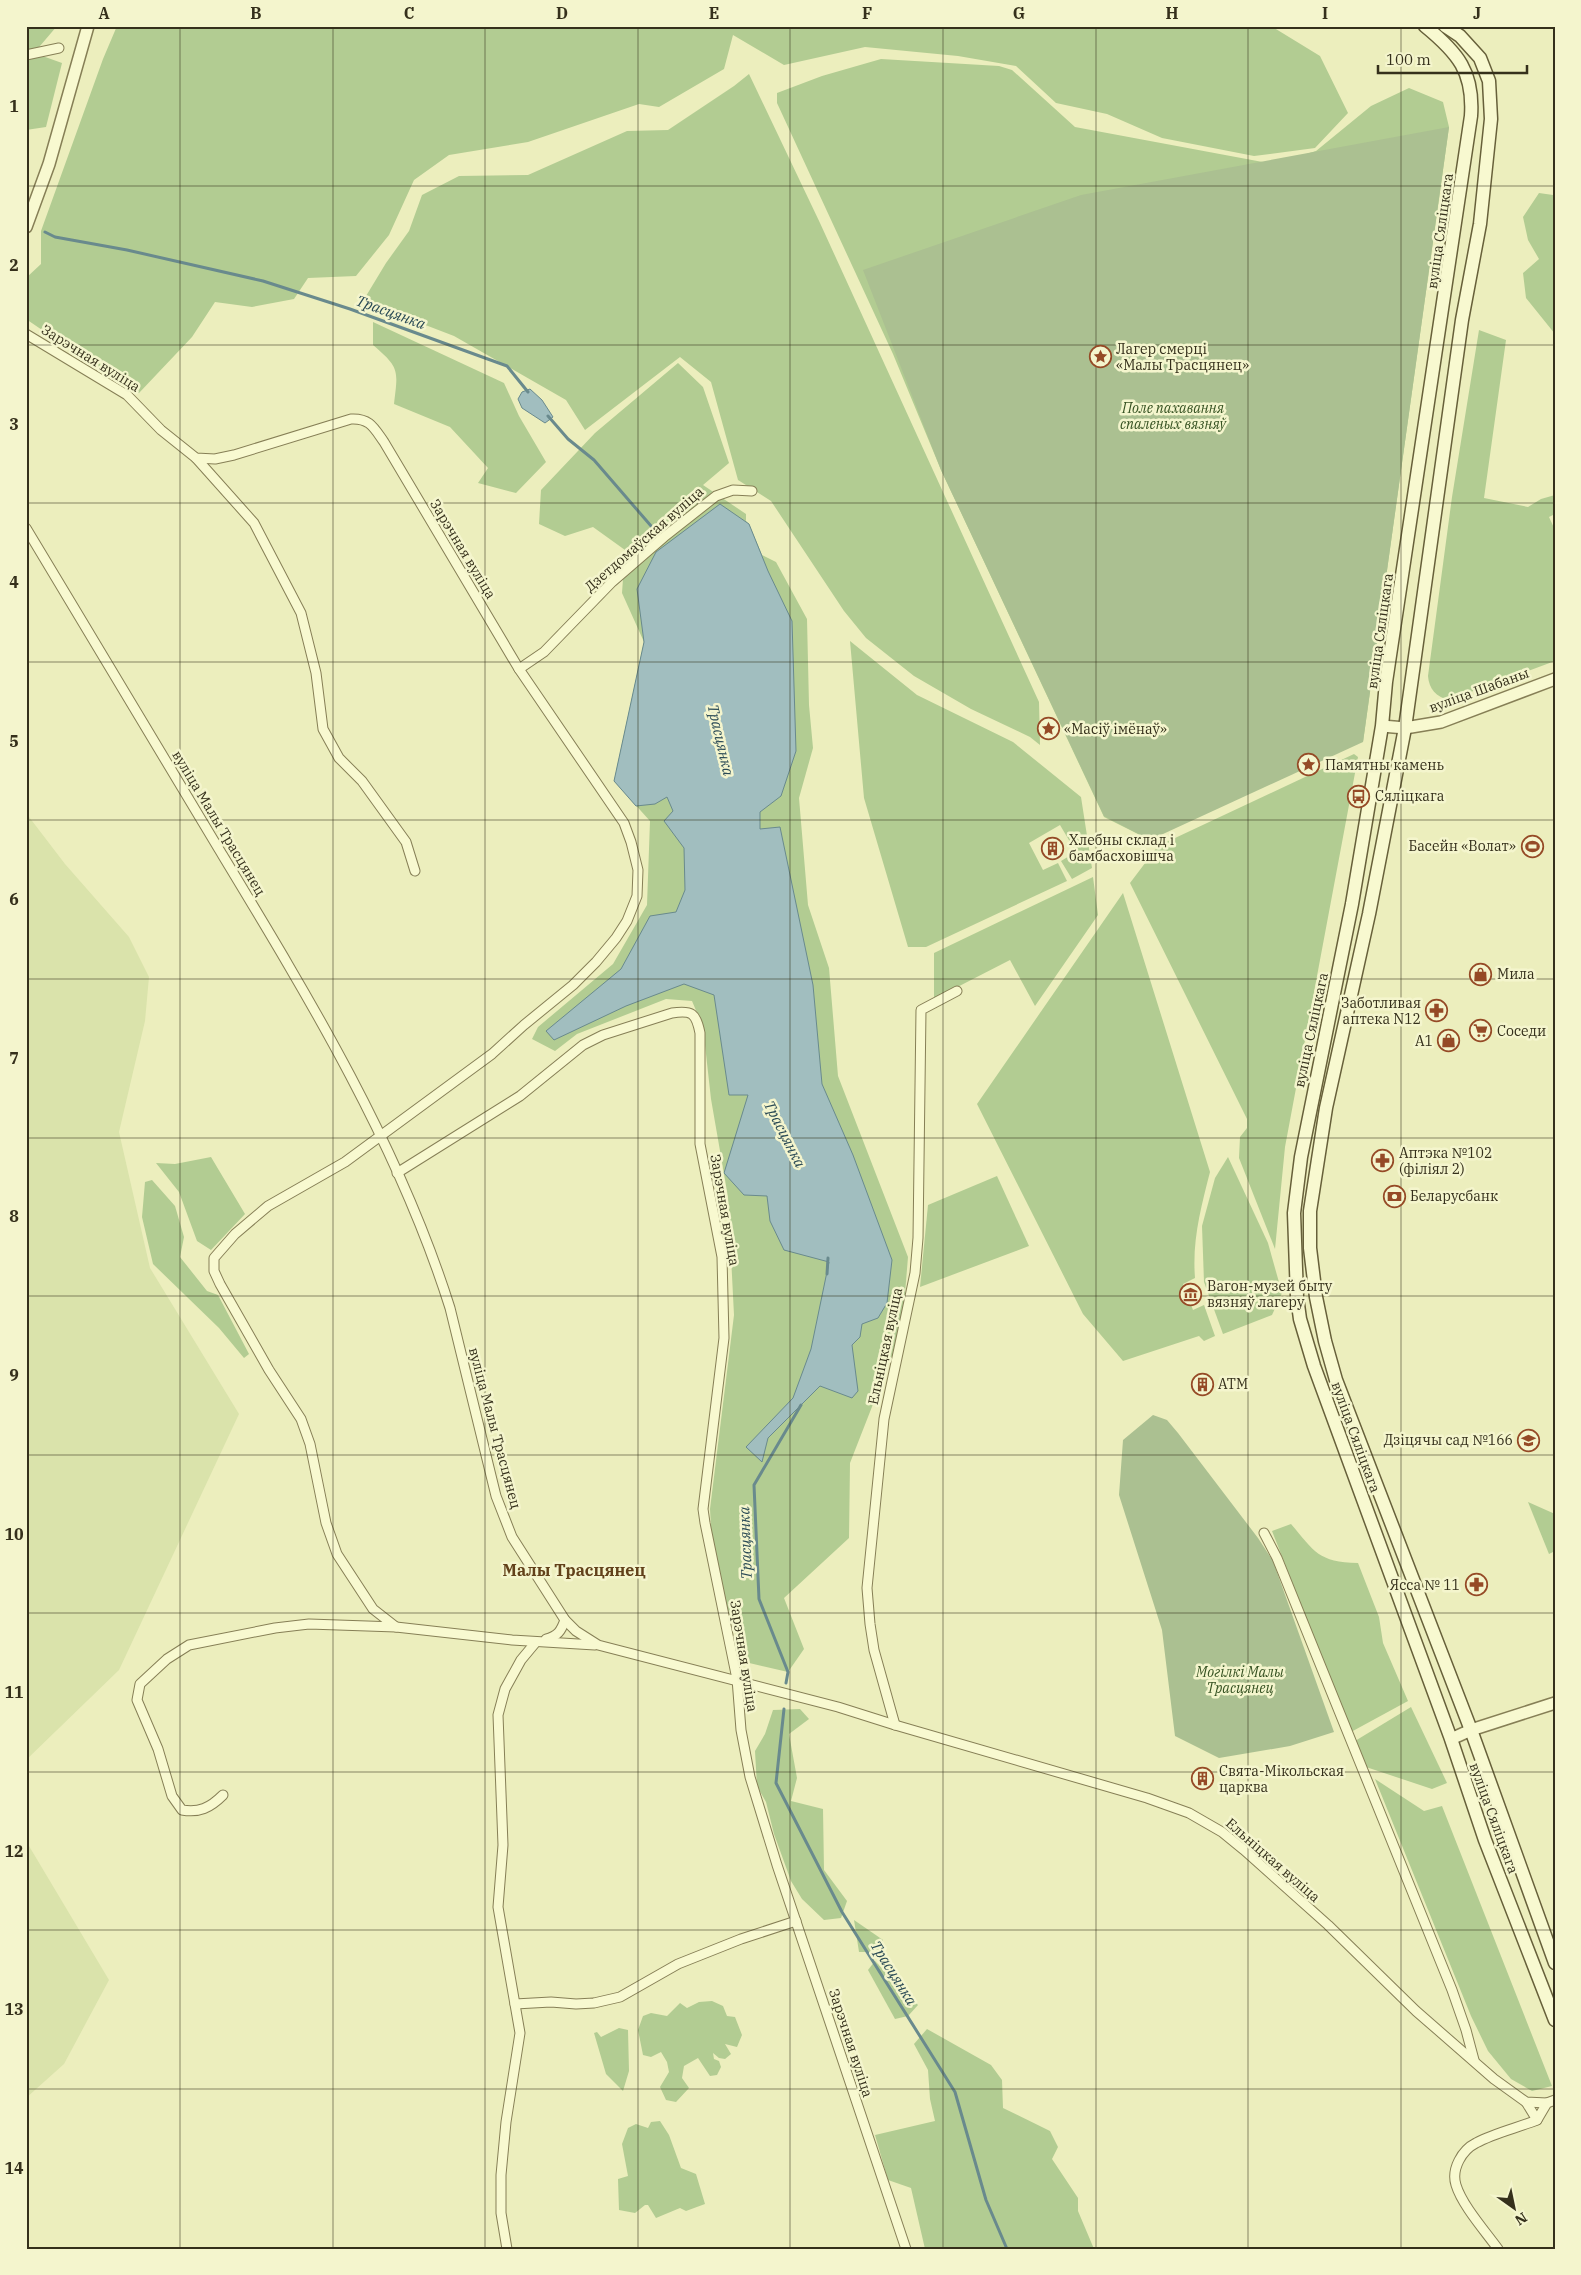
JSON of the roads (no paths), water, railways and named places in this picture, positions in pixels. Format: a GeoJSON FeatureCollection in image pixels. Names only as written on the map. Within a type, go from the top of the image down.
{"type":"FeatureCollection","features":[{"type":"Feature","properties":{"kind":"main road","name":"вуліца Сяліцкага"},"geometry":{"type":"LineString","coordinates":[[1425,26],[1453,50],[1461,62],[1468,76],[1472,99],[1457,221],[1386,682],[1382,726],[1352,904],[1301,1157],[1294,1213],[1294,1260],[1300,1319],[1314,1366],[1485,1840],[1555,2020]]}},
{"type":"Feature","properties":{"kind":"main road","name":"вуліца Сяліцкага"},"geometry":{"type":"LineString","coordinates":[[1445,26],[1460,36],[1480,58],[1490,81],[1491,119],[1480,224],[1462,320],[1405,728],[1369,914],[1326,1108],[1310,1211],[1310,1248],[1324,1341],[1336,1380],[1471,1730],[1555,1963]]}},
{"type":"Feature","properties":{"kind":"main road"},"geometry":{"type":"LineString","coordinates":[[1457,221],[1480,224]]}},
{"type":"Feature","properties":{"kind":"street"},"geometry":{"type":"LineString","coordinates":[[26,227],[49,164],[88,26]]}},
{"type":"Feature","properties":{"kind":"street"},"geometry":{"type":"LineString","coordinates":[[26,55],[59,48]]}},
{"type":"Feature","properties":{"kind":"street","name":"Зарэчная вуліца"},"geometry":{"type":"LineString","coordinates":[[26,334],[127,395],[161,430],[196,458],[215,459],[234,455],[339,422],[363,419],[372,426],[384,442],[520,669],[624,823],[632,842],[638,876],[633,908],[616,938],[573,985],[492,1054],[380,1135]]}},
{"type":"Feature","properties":{"kind":"street"},"geometry":{"type":"LineString","coordinates":[[196,458],[254,523],[301,613],[316,673],[323,729],[339,758],[362,781],[406,842],[415,871]]}},
{"type":"Feature","properties":{"kind":"street","name":"Дзетдомаўская вуліца"},"geometry":{"type":"LineString","coordinates":[[520,669],[544,652],[612,582],[664,537],[716,496],[733,490],[752,491]]}},
{"type":"Feature","properties":{"kind":"street","name":"вуліца Малы Трасцянец"},"geometry":{"type":"LineString","coordinates":[[26,528],[307,996],[380,1135],[414,1208],[450,1308],[496,1496],[519,1550],[565,1620],[576,1631],[598,1645],[736,1679]]}},
{"type":"Feature","properties":{"kind":"street","name":"вуліца Шабаны"},"geometry":{"type":"LineString","coordinates":[[1382,726],[1405,728],[1441,722],[1555,679]]}},
{"type":"Feature","properties":{"kind":"street","name":"Ельніцкая вуліца"},"geometry":{"type":"LineString","coordinates":[[895,1725],[874,1650],[867,1588],[884,1419],[915,1273],[918,1238],[921,1010],[957,991]]}},
{"type":"Feature","properties":{"kind":"street","name":"Зарэчная вуліца"},"geometry":{"type":"LineString","coordinates":[[397,1173],[520,1096],[583,1045],[603,1035],[672,1012],[683,1011],[693,1014],[698,1020],[700,1043],[700,1144],[722,1257],[724,1306],[723,1346],[703,1509],[736,1679],[741,1730],[750,1777],[796,1921],[906,2249]]}},
{"type":"Feature","properties":{"kind":"street"},"geometry":{"type":"LineString","coordinates":[[380,1135],[345,1162],[268,1206],[221,1248],[214,1258],[213,1264],[220,1284],[250,1339],[302,1419],[310,1444],[326,1523],[337,1554],[373,1609],[396,1627]]}},
{"type":"Feature","properties":{"kind":"street"},"geometry":{"type":"LineString","coordinates":[[1264,1533],[1277,1558],[1412,1896],[1452,1990],[1474,2060]]}},
{"type":"Feature","properties":{"kind":"street"},"geometry":{"type":"LineString","coordinates":[[507,2249],[501,2213],[501,2175],[506,2122],[520,2033],[498,1907],[503,1845],[498,1715],[505,1689],[521,1660],[536,1642],[554,1637],[561,1631],[565,1620]]}},
{"type":"Feature","properties":{"kind":"street"},"geometry":{"type":"LineString","coordinates":[[223,1796],[208,1808],[193,1812],[182,1810],[172,1796],[158,1748],[140,1711],[137,1700],[140,1684],[167,1659],[189,1645],[258,1631],[309,1624],[396,1627],[536,1642],[598,1645]]}},
{"type":"Feature","properties":{"kind":"street","name":"Ельніцкая вуліца"},"geometry":{"type":"LineString","coordinates":[[736,1679],[1147,1798],[1198,1817],[1222,1832],[1244,1850],[1328,1925],[1416,2011],[1494,2079],[1526,2102]]}},
{"type":"Feature","properties":{"kind":"street"},"geometry":{"type":"LineString","coordinates":[[1450,1739],[1471,1730],[1555,1704]]}},
{"type":"Feature","properties":{"kind":"street"},"geometry":{"type":"LineString","coordinates":[[515,2004],[551,2002],[594,2003],[620,1997],[678,1964],[796,1921]]}},
{"type":"Feature","properties":{"kind":"street"},"geometry":{"type":"LineString","coordinates":[[1537,2120],[1526,2102],[1551,2101]]}},
{"type":"Feature","properties":{"kind":"street"},"geometry":{"type":"LineString","coordinates":[[1498,2249],[1476,2219],[1456,2185],[1456,2168],[1466,2150],[1476,2143],[1537,2120],[1551,2101]]}},
{"type":"Feature","properties":{"kind":"water"},"geometry":{"type":"Polygon","coordinates":[[[530,389],[542,400],[553,417],[545,423],[522,408],[518,399],[522,392],[530,389]]]}},
{"type":"Feature","properties":{"kind":"water"},"geometry":{"type":"Polygon","coordinates":[[[720,504],[749,524],[768,571],[792,621],[796,751],[781,796],[760,812],[760,829],[780,827],[813,985],[822,1084],[853,1155],[892,1260],[887,1303],[878,1318],[862,1324],[860,1337],[852,1345],[858,1391],[852,1398],[820,1386],[768,1438],[762,1462],[746,1447],[793,1398],[811,1349],[829,1262],[784,1250],[770,1221],[767,1196],[744,1195],[724,1173],[748,1095],[729,1095],[714,995],[684,984],[626,1006],[554,1040],[546,1031],[621,969],[650,916],[676,912],[685,890],[684,848],[664,821],[673,811],[667,797],[655,804],[636,806],[614,781],[644,642],[637,589],[656,552],[720,504]]]}},
{"type":"Feature","properties":{"kind":"waterway","name":"Трасцянка"},"geometry":{"type":"LineString","coordinates":[[45,232],[55,237],[127,250],[263,281],[350,309],[507,366],[528,392]]}},
{"type":"Feature","properties":{"kind":"waterway","name":"Трасцянка"},"geometry":{"type":"LineString","coordinates":[[548,416],[568,439],[594,460],[658,534]]}},
{"type":"Feature","properties":{"kind":"waterway","name":"Трасцянка"},"geometry":{"type":"LineString","coordinates":[[827,1274],[828,1258]]}},
{"type":"Feature","properties":{"kind":"waterway","name":"Трасцянка"},"geometry":{"type":"LineString","coordinates":[[786,1683],[788,1672],[759,1599],[754,1485],[801,1405]]}},
{"type":"Feature","properties":{"kind":"waterway","name":"Трасцянка"},"geometry":{"type":"LineString","coordinates":[[784,1709],[776,1783],[842,1912],[955,2092],[986,2200],[1007,2249]]}},
{"type":"Feature","properties":{"kind":"place","name":"Лагер смерці «Малы Трасцянец»"},"geometry":{"type":"Point","coordinates":[1100,357]}},
{"type":"Feature","properties":{"kind":"place","name":"«Масіў імёнаў»"},"geometry":{"type":"Point","coordinates":[1048,729]}},
{"type":"Feature","properties":{"kind":"place","name":"Памятны камень"},"geometry":{"type":"Point","coordinates":[1309,765]}},
{"type":"Feature","properties":{"kind":"place","name":"Сяліцкага"},"geometry":{"type":"Point","coordinates":[1359,796]}},
{"type":"Feature","properties":{"kind":"place","name":"Басейн «Волат»"},"geometry":{"type":"Point","coordinates":[1532,846]}},
{"type":"Feature","properties":{"kind":"place","name":"Хлебны склад і бамбасховішча"},"geometry":{"type":"Point","coordinates":[1053,848]}},
{"type":"Feature","properties":{"kind":"place","name":"Мила"},"geometry":{"type":"Point","coordinates":[1481,974]}},
{"type":"Feature","properties":{"kind":"place","name":"Заботливая аптека N12"},"geometry":{"type":"Point","coordinates":[1437,1011]}},
{"type":"Feature","properties":{"kind":"place","name":"Соседи"},"geometry":{"type":"Point","coordinates":[1481,1031]}},
{"type":"Feature","properties":{"kind":"place","name":"A1"},"geometry":{"type":"Point","coordinates":[1449,1041]}},
{"type":"Feature","properties":{"kind":"place","name":"Аптэка №102 (філіял 2)"},"geometry":{"type":"Point","coordinates":[1383,1161]}},
{"type":"Feature","properties":{"kind":"place","name":"Беларусбанк"},"geometry":{"type":"Point","coordinates":[1394,1196]}},
{"type":"Feature","properties":{"kind":"place","name":"Вагон-музей быту вязняў лагеру"},"geometry":{"type":"Point","coordinates":[1191,1294]}},
{"type":"Feature","properties":{"kind":"place","name":"АТМ"},"geometry":{"type":"Point","coordinates":[1202,1384]}},
{"type":"Feature","properties":{"kind":"place","name":"Дзіцячы сад №166"},"geometry":{"type":"Point","coordinates":[1529,1440]}},
{"type":"Feature","properties":{"kind":"place","name":"Ясса № 11"},"geometry":{"type":"Point","coordinates":[1476,1585]}},
{"type":"Feature","properties":{"kind":"place","name":"Свята-Мікольская царква"},"geometry":{"type":"Point","coordinates":[1203,1779]}},
{"type":"Feature","properties":{"kind":"district","name":"Малы Трасцянец"},"geometry":{"type":"Point","coordinates":[574,1570]}},
{"type":"Feature","properties":{"kind":"park label","name":"Поле пахавання спаленых вязняў"},"geometry":{"type":"Point","coordinates":[1173,416]}},
{"type":"Feature","properties":{"kind":"park label","name":"Могілкі Малы Трасцянец"},"geometry":{"type":"Point","coordinates":[1240,1680]}}]}
